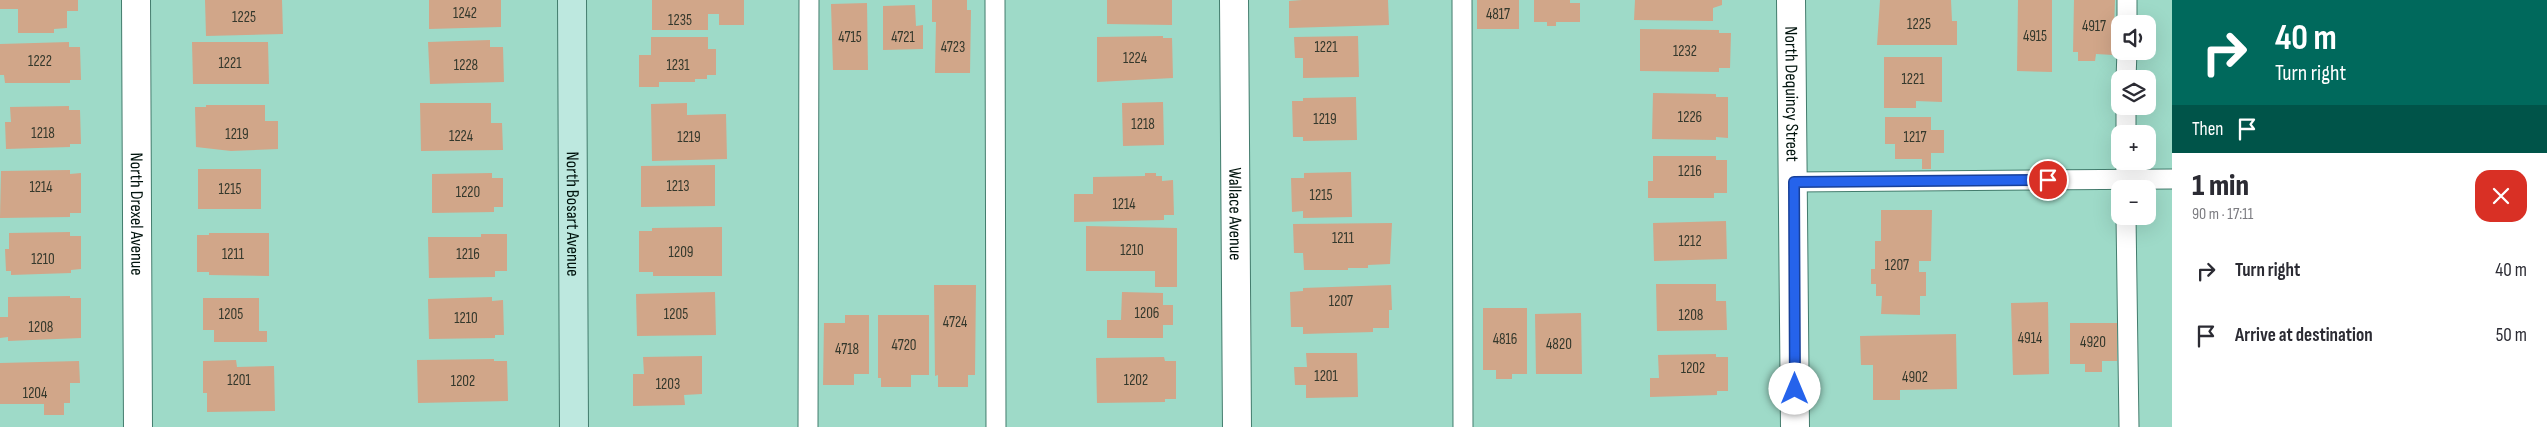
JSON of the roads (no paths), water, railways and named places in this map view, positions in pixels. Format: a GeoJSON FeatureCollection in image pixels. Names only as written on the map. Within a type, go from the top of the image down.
{"type":"FeatureCollection","features":[{"type":"Feature","properties":{"kind":"street","name":"North Drexel Avenue"},"geometry":{"type":"LineString","coordinates":[[136,0],[138,427]]}},
{"type":"Feature","properties":{"kind":"street","name":"North Bosart Avenue"},"geometry":{"type":"LineString","coordinates":[[572,0],[574,427]]}},
{"type":"Feature","properties":{"kind":"street","name":"Wallace Avenue"},"geometry":{"type":"LineString","coordinates":[[1234,0],[1236,427]]}},
{"type":"Feature","properties":{"kind":"street","name":"North Dequincy Street"},"geometry":{"type":"LineString","coordinates":[[1791,0],[1795,427]]}},
{"type":"Feature","properties":{"kind":"lane"},"geometry":{"type":"LineString","coordinates":[[808,427],[809,0]]}},
{"type":"Feature","properties":{"kind":"lane"},"geometry":{"type":"LineString","coordinates":[[995,0],[996,427]]}},
{"type":"Feature","properties":{"kind":"lane"},"geometry":{"type":"LineString","coordinates":[[1462,0],[1463,427]]}},
{"type":"Feature","properties":{"kind":"lane"},"geometry":{"type":"LineString","coordinates":[[2127,0],[2127,15]]}},
{"type":"Feature","properties":{"kind":"lane"},"geometry":{"type":"LineString","coordinates":[[1794,182],[2126,176],[2172,179]]}},
{"type":"Feature","properties":{"kind":"lane"},"geometry":{"type":"LineString","coordinates":[[2126,225],[2129,427]]}}]}
